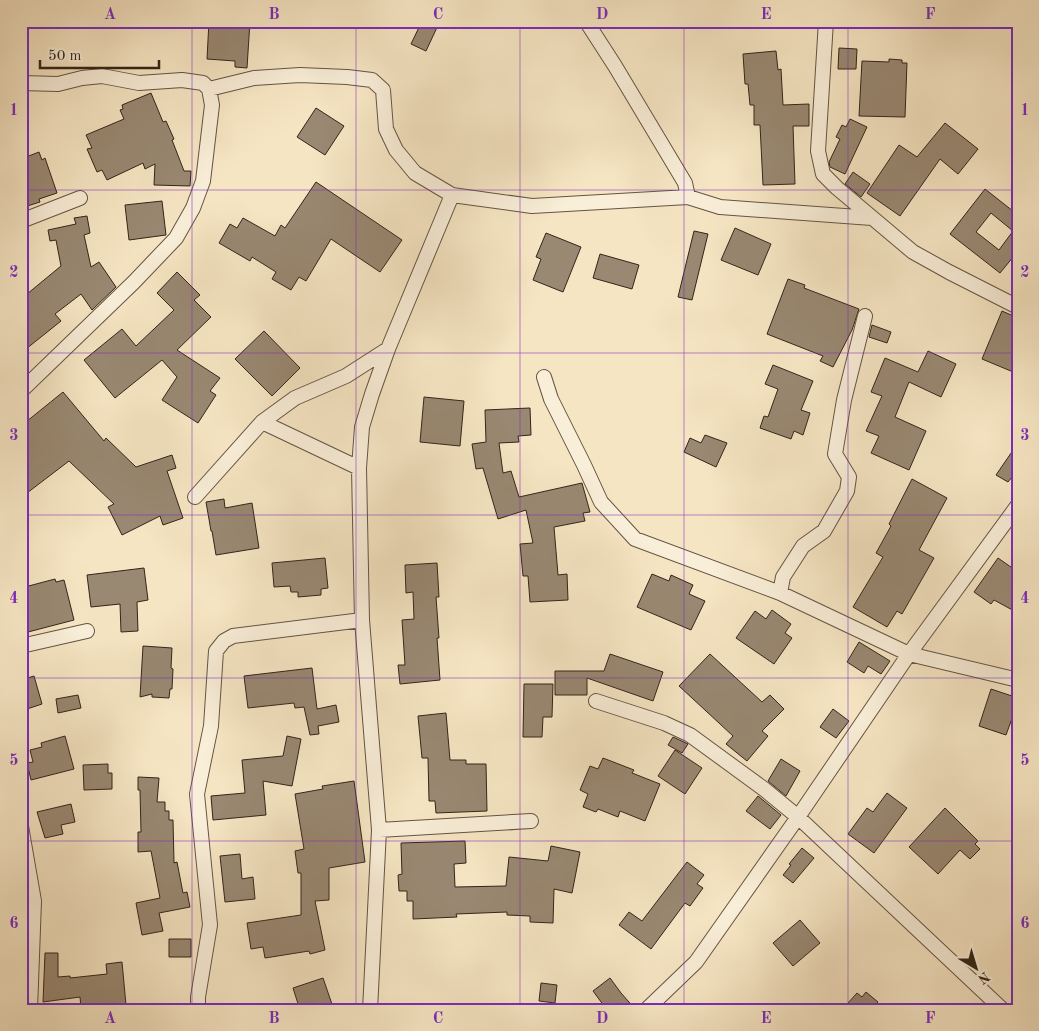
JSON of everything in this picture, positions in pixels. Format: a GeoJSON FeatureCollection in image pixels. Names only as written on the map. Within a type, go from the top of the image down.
{"type":"FeatureCollection","features":[{"type":"Feature","properties":{"kind":"street"},"geometry":{"type":"LineString","coordinates":[[586,21],[680,174],[688,197]]}},
{"type":"Feature","properties":{"kind":"street"},"geometry":{"type":"LineString","coordinates":[[826,21],[818,151],[824,174],[837,188],[913,252],[1018,307]]}},
{"type":"Feature","properties":{"kind":"street"},"geometry":{"type":"LineString","coordinates":[[209,89],[254,78],[300,75],[372,80],[383,90],[386,129],[396,150],[415,173],[452,195],[532,206],[688,197],[720,207],[872,218]]}},
{"type":"Feature","properties":{"kind":"street"},"geometry":{"type":"LineString","coordinates":[[21,83],[58,84],[82,78],[102,76],[139,83],[182,80],[203,83],[209,89],[212,105],[203,181],[193,208],[176,238],[134,282],[21,391]]}},
{"type":"Feature","properties":{"kind":"street"},"geometry":{"type":"LineString","coordinates":[[370,1010],[379,830],[362,620],[359,468],[362,426],[388,349],[452,195]]}},
{"type":"Feature","properties":{"kind":"street"},"geometry":{"type":"LineString","coordinates":[[21,221],[80,198]]}},
{"type":"Feature","properties":{"kind":"street"},"geometry":{"type":"LineString","coordinates":[[780,593],[783,577],[803,546],[824,531],[847,491],[848,477],[835,454],[844,400],[865,316]]}},
{"type":"Feature","properties":{"kind":"street"},"geometry":{"type":"LineString","coordinates":[[195,496],[262,422],[295,398],[346,376],[388,349]]}},
{"type":"Feature","properties":{"kind":"street"},"geometry":{"type":"LineString","coordinates":[[544,377],[551,399],[600,502],[635,539],[780,593],[909,654],[1018,680]]}},
{"type":"Feature","properties":{"kind":"street"},"geometry":{"type":"LineString","coordinates":[[262,422],[359,468]]}},
{"type":"Feature","properties":{"kind":"street"},"geometry":{"type":"LineString","coordinates":[[646,1010],[696,962],[909,654],[1018,505]]}},
{"type":"Feature","properties":{"kind":"street"},"geometry":{"type":"LineString","coordinates":[[198,1010],[198,998],[210,925],[197,794],[211,726],[216,650],[224,641],[233,636],[362,620]]}},
{"type":"Feature","properties":{"kind":"street"},"geometry":{"type":"LineString","coordinates":[[21,646],[87,631]]}},
{"type":"Feature","properties":{"kind":"street"},"geometry":{"type":"LineString","coordinates":[[596,701],[664,723],[690,735],[764,789],[798,817],[1003,1010]]}},
{"type":"Feature","properties":{"kind":"street"},"geometry":{"type":"LineString","coordinates":[[379,830],[530,821]]}},
{"type":"Feature","properties":{"kind":"street"},"geometry":{"type":"LineString","coordinates":[[21,826],[34,901],[30,1010]]}},
{"type":"Feature","properties":{"kind":"building"},"geometry":{"type":"Polygon","coordinates":[[[209,21],[250,21],[247,68],[235,67],[235,61],[207,59],[209,21]]]}},
{"type":"Feature","properties":{"kind":"building"},"geometry":{"type":"Polygon","coordinates":[[[422,21],[440,21],[426,51],[411,44],[422,21]]]}},
{"type":"Feature","properties":{"kind":"building"},"geometry":{"type":"Polygon","coordinates":[[[839,48],[857,49],[856,69],[838,69],[839,48]]]}},
{"type":"Feature","properties":{"kind":"building"},"geometry":{"type":"Polygon","coordinates":[[[776,51],[778,70],[781,69],[783,105],[809,104],[809,126],[793,126],[795,184],[763,185],[760,125],[754,125],[754,105],[750,105],[748,84],[745,84],[743,54],[776,51]]]}},
{"type":"Feature","properties":{"kind":"building"},"geometry":{"type":"Polygon","coordinates":[[[889,59],[902,60],[902,63],[907,63],[905,117],[859,116],[862,61],[889,62],[889,59]]]}},
{"type":"Feature","properties":{"kind":"building"},"geometry":{"type":"Polygon","coordinates":[[[151,93],[163,122],[166,121],[174,139],[172,140],[184,171],[191,171],[190,186],[154,185],[155,164],[145,169],[143,163],[107,180],[102,170],[97,172],[87,149],[92,148],[86,135],[124,119],[120,110],[123,109],[122,105],[151,93]]]}},
{"type":"Feature","properties":{"kind":"building"},"geometry":{"type":"Polygon","coordinates":[[[316,108],[344,126],[325,155],[297,137],[316,108]]]}},
{"type":"Feature","properties":{"kind":"building"},"geometry":{"type":"Polygon","coordinates":[[[850,119],[867,127],[845,174],[830,167],[829,162],[840,139],[836,137],[842,125],[846,127],[850,119]]]}},
{"type":"Feature","properties":{"kind":"building"},"geometry":{"type":"Polygon","coordinates":[[[945,123],[978,149],[958,174],[940,159],[900,216],[867,193],[899,145],[917,157],[945,123]]]}},
{"type":"Feature","properties":{"kind":"building"},"geometry":{"type":"Polygon","coordinates":[[[39,152],[42,160],[45,158],[57,193],[39,199],[40,202],[21,208],[21,159],[39,152]]]}},
{"type":"Feature","properties":{"kind":"building"},"geometry":{"type":"Polygon","coordinates":[[[853,172],[870,184],[861,197],[845,184],[853,172]]]}},
{"type":"Feature","properties":{"kind":"building"},"geometry":{"type":"Polygon","coordinates":[[[316,182],[402,240],[380,272],[331,239],[306,281],[299,277],[291,290],[272,279],[276,272],[252,257],[250,261],[219,243],[230,224],[237,228],[243,218],[275,236],[281,225],[285,228],[316,182]]]}},
{"type":"Feature","properties":{"kind":"building"},"geometry":{"type":"Polygon","coordinates":[[[985,189],[1018,215],[1018,251],[1000,273],[950,234],[985,189]],[[991,213],[976,232],[999,250],[1013,231],[991,213]]]}},
{"type":"Feature","properties":{"kind":"building"},"geometry":{"type":"Polygon","coordinates":[[[162,201],[166,235],[129,240],[125,205],[162,201]]]}},
{"type":"Feature","properties":{"kind":"building"},"geometry":{"type":"Polygon","coordinates":[[[87,216],[90,233],[84,235],[91,267],[99,262],[116,287],[92,310],[81,294],[55,314],[61,321],[21,353],[21,299],[61,266],[56,240],[50,241],[48,230],[76,224],[74,218],[87,216]]]}},
{"type":"Feature","properties":{"kind":"building"},"geometry":{"type":"Polygon","coordinates":[[[735,228],[771,244],[758,275],[721,260],[735,228]]]}},
{"type":"Feature","properties":{"kind":"building"},"geometry":{"type":"Polygon","coordinates":[[[694,231],[708,234],[692,300],[678,297],[694,231]]]}},
{"type":"Feature","properties":{"kind":"building"},"geometry":{"type":"Polygon","coordinates":[[[546,233],[581,247],[563,292],[533,280],[541,259],[536,257],[546,233]]]}},
{"type":"Feature","properties":{"kind":"building"},"geometry":{"type":"Polygon","coordinates":[[[600,254],[639,265],[632,289],[593,278],[600,254]]]}},
{"type":"Feature","properties":{"kind":"building"},"geometry":{"type":"Polygon","coordinates":[[[177,272],[200,295],[194,300],[211,317],[177,350],[220,378],[210,391],[216,395],[198,423],[162,400],[177,377],[162,360],[115,398],[84,360],[122,329],[136,346],[174,310],[157,293],[177,272]]]}},
{"type":"Feature","properties":{"kind":"building"},"geometry":{"type":"Polygon","coordinates":[[[788,279],[805,285],[804,288],[859,309],[852,330],[833,367],[820,361],[823,356],[767,334],[788,279]]]}},
{"type":"Feature","properties":{"kind":"building"},"geometry":{"type":"Polygon","coordinates":[[[1002,311],[1018,318],[1018,374],[982,359],[1002,311]]]}},
{"type":"Feature","properties":{"kind":"building"},"geometry":{"type":"Polygon","coordinates":[[[872,325],[891,332],[887,343],[869,337],[872,325]]]}},
{"type":"Feature","properties":{"kind":"building"},"geometry":{"type":"Polygon","coordinates":[[[264,331],[300,368],[272,396],[235,359],[264,331]]]}},
{"type":"Feature","properties":{"kind":"building"},"geometry":{"type":"Polygon","coordinates":[[[928,351],[956,364],[941,397],[909,382],[895,417],[926,431],[909,470],[871,453],[879,436],[866,431],[882,396],[871,392],[885,358],[918,372],[928,351]]]}},
{"type":"Feature","properties":{"kind":"building"},"geometry":{"type":"Polygon","coordinates":[[[773,365],[813,381],[801,410],[810,413],[803,435],[794,431],[791,439],[760,428],[764,416],[768,417],[778,389],[765,384],[773,365]]]}},
{"type":"Feature","properties":{"kind":"building"},"geometry":{"type":"Polygon","coordinates":[[[63,392],[104,441],[106,438],[136,467],[172,455],[176,468],[167,471],[183,518],[163,525],[160,516],[122,535],[108,507],[114,504],[69,461],[27,493],[21,486],[21,426],[63,392]]]}},
{"type":"Feature","properties":{"kind":"building"},"geometry":{"type":"Polygon","coordinates":[[[424,397],[464,401],[460,446],[420,442],[424,397]]]}},
{"type":"Feature","properties":{"kind":"building"},"geometry":{"type":"Polygon","coordinates":[[[530,408],[531,435],[518,436],[519,442],[499,443],[503,473],[511,471],[519,497],[582,483],[590,512],[583,513],[585,521],[554,527],[558,575],[567,574],[568,600],[530,602],[528,576],[523,576],[520,544],[533,543],[526,510],[498,519],[483,468],[476,469],[472,444],[486,442],[485,410],[530,408]]]}},
{"type":"Feature","properties":{"kind":"building"},"geometry":{"type":"Polygon","coordinates":[[[705,435],[727,443],[716,467],[684,452],[690,438],[701,443],[705,435]]]}},
{"type":"Feature","properties":{"kind":"building"},"geometry":{"type":"Polygon","coordinates":[[[1018,443],[1018,469],[1008,482],[996,475],[1018,443]]]}},
{"type":"Feature","properties":{"kind":"building"},"geometry":{"type":"Polygon","coordinates":[[[912,479],[947,498],[919,550],[934,558],[902,614],[897,611],[887,627],[853,607],[883,557],[876,553],[891,526],[889,524],[912,479]]]}},
{"type":"Feature","properties":{"kind":"building"},"geometry":{"type":"Polygon","coordinates":[[[224,499],[225,508],[252,503],[259,548],[216,555],[206,502],[224,499]]]}},
{"type":"Feature","properties":{"kind":"building"},"geometry":{"type":"Polygon","coordinates":[[[325,558],[328,588],[321,589],[321,595],[298,597],[298,592],[291,592],[290,586],[274,587],[272,563],[325,558]]]}},
{"type":"Feature","properties":{"kind":"building"},"geometry":{"type":"Polygon","coordinates":[[[998,558],[1018,572],[1018,613],[994,600],[991,604],[974,592],[998,558]]]}},
{"type":"Feature","properties":{"kind":"building"},"geometry":{"type":"Polygon","coordinates":[[[437,563],[439,597],[436,597],[439,638],[437,638],[440,680],[400,684],[398,665],[405,665],[402,620],[414,619],[413,592],[406,593],[405,565],[437,563]]]}},
{"type":"Feature","properties":{"kind":"building"},"geometry":{"type":"Polygon","coordinates":[[[144,568],[148,600],[137,602],[138,631],[121,632],[120,604],[91,607],[87,575],[144,568]]]}},
{"type":"Feature","properties":{"kind":"building"},"geometry":{"type":"Polygon","coordinates":[[[652,574],[669,581],[671,575],[693,585],[689,594],[705,601],[691,630],[637,607],[652,574]]]}},
{"type":"Feature","properties":{"kind":"building"},"geometry":{"type":"Polygon","coordinates":[[[55,579],[56,582],[64,580],[74,620],[28,632],[21,606],[21,588],[55,579]]]}},
{"type":"Feature","properties":{"kind":"building"},"geometry":{"type":"Polygon","coordinates":[[[772,610],[791,624],[785,633],[792,638],[774,664],[736,638],[755,611],[766,619],[772,610]]]}},
{"type":"Feature","properties":{"kind":"building"},"geometry":{"type":"Polygon","coordinates":[[[859,642],[890,661],[881,674],[868,666],[864,673],[847,662],[859,642]]]}},
{"type":"Feature","properties":{"kind":"building"},"geometry":{"type":"Polygon","coordinates":[[[143,646],[172,648],[172,689],[170,689],[169,698],[152,697],[152,694],[140,697],[143,646]]]}},
{"type":"Feature","properties":{"kind":"building"},"geometry":{"type":"Polygon","coordinates":[[[610,654],[663,672],[653,701],[587,678],[587,695],[555,695],[555,671],[604,671],[610,654]]]}},
{"type":"Feature","properties":{"kind":"building"},"geometry":{"type":"Polygon","coordinates":[[[710,654],[762,702],[770,695],[784,709],[762,731],[768,736],[747,761],[726,744],[733,736],[679,686],[710,654]]]}},
{"type":"Feature","properties":{"kind":"building"},"geometry":{"type":"Polygon","coordinates":[[[312,668],[317,709],[336,705],[339,722],[318,726],[319,734],[310,735],[304,707],[295,708],[294,703],[248,708],[244,676],[312,668]]]}},
{"type":"Feature","properties":{"kind":"building"},"geometry":{"type":"Polygon","coordinates":[[[34,676],[42,704],[21,711],[21,680],[34,676]]]}},
{"type":"Feature","properties":{"kind":"building"},"geometry":{"type":"Polygon","coordinates":[[[524,684],[553,684],[552,717],[543,717],[542,737],[523,737],[524,684]]]}},
{"type":"Feature","properties":{"kind":"building"},"geometry":{"type":"Polygon","coordinates":[[[991,689],[1018,698],[1006,735],[979,726],[991,689]]]}},
{"type":"Feature","properties":{"kind":"building"},"geometry":{"type":"Polygon","coordinates":[[[78,695],[81,708],[58,713],[56,699],[78,695]]]}},
{"type":"Feature","properties":{"kind":"building"},"geometry":{"type":"Polygon","coordinates":[[[833,709],[849,721],[836,738],[820,727],[833,709]]]}},
{"type":"Feature","properties":{"kind":"building"},"geometry":{"type":"Polygon","coordinates":[[[446,713],[450,760],[466,760],[466,764],[486,764],[487,811],[436,813],[435,801],[429,801],[428,758],[422,758],[418,716],[446,713]]]}},
{"type":"Feature","properties":{"kind":"building"},"geometry":{"type":"Polygon","coordinates":[[[65,736],[74,769],[31,780],[27,763],[33,762],[30,750],[42,747],[41,743],[65,736]]]}},
{"type":"Feature","properties":{"kind":"building"},"geometry":{"type":"Polygon","coordinates":[[[287,736],[301,739],[292,786],[263,781],[266,815],[213,820],[211,796],[245,793],[242,760],[283,756],[287,736]]]}},
{"type":"Feature","properties":{"kind":"building"},"geometry":{"type":"Polygon","coordinates":[[[673,737],[688,744],[682,753],[668,745],[673,737]]]}},
{"type":"Feature","properties":{"kind":"building"},"geometry":{"type":"Polygon","coordinates":[[[675,750],[702,768],[685,794],[658,776],[675,750]]]}},
{"type":"Feature","properties":{"kind":"building"},"geometry":{"type":"Polygon","coordinates":[[[603,758],[634,770],[632,773],[660,784],[645,821],[620,811],[618,817],[598,809],[596,812],[583,807],[588,794],[580,790],[590,766],[598,769],[603,758]]]}},
{"type":"Feature","properties":{"kind":"building"},"geometry":{"type":"Polygon","coordinates":[[[781,759],[800,771],[786,796],[768,781],[781,759]]]}},
{"type":"Feature","properties":{"kind":"building"},"geometry":{"type":"Polygon","coordinates":[[[108,764],[108,773],[112,773],[112,789],[84,790],[83,765],[108,764]]]}},
{"type":"Feature","properties":{"kind":"building"},"geometry":{"type":"Polygon","coordinates":[[[138,777],[159,778],[157,802],[165,802],[165,811],[169,811],[169,820],[173,820],[174,863],[177,862],[183,893],[187,892],[190,907],[159,913],[163,931],[142,935],[136,903],[160,898],[151,851],[138,852],[138,832],[141,832],[138,777]]]}},
{"type":"Feature","properties":{"kind":"building"},"geometry":{"type":"Polygon","coordinates":[[[354,781],[365,862],[329,868],[329,900],[315,901],[325,950],[310,954],[309,951],[265,958],[263,947],[251,949],[247,923],[301,915],[301,873],[298,873],[295,851],[304,849],[295,794],[323,789],[322,786],[354,781]]]}},
{"type":"Feature","properties":{"kind":"building"},"geometry":{"type":"Polygon","coordinates":[[[887,793],[907,808],[874,853],[848,834],[867,808],[873,812],[887,793]]]}},
{"type":"Feature","properties":{"kind":"building"},"geometry":{"type":"Polygon","coordinates":[[[758,796],[781,815],[770,829],[746,811],[758,796]]]}},
{"type":"Feature","properties":{"kind":"building"},"geometry":{"type":"Polygon","coordinates":[[[71,804],[75,822],[61,825],[63,834],[45,838],[37,812],[71,804]]]}},
{"type":"Feature","properties":{"kind":"building"},"geometry":{"type":"Polygon","coordinates":[[[945,808],[978,841],[975,844],[980,849],[970,859],[960,850],[938,874],[909,847],[945,808]]]}},
{"type":"Feature","properties":{"kind":"building"},"geometry":{"type":"Polygon","coordinates":[[[465,841],[466,863],[454,864],[455,887],[506,886],[509,857],[548,861],[551,846],[580,852],[572,893],[554,889],[553,923],[530,922],[530,916],[507,915],[507,912],[456,914],[457,917],[413,919],[413,901],[407,901],[407,891],[399,891],[398,875],[402,874],[401,843],[465,841]]]}},
{"type":"Feature","properties":{"kind":"building"},"geometry":{"type":"Polygon","coordinates":[[[802,848],[814,858],[793,883],[783,875],[802,848]]]}},
{"type":"Feature","properties":{"kind":"building"},"geometry":{"type":"Polygon","coordinates":[[[240,854],[242,879],[253,877],[255,899],[225,902],[220,856],[240,854]]]}},
{"type":"Feature","properties":{"kind":"building"},"geometry":{"type":"Polygon","coordinates":[[[687,862],[704,875],[697,884],[703,888],[690,906],[685,903],[651,949],[619,925],[629,912],[642,921],[687,862]]]}},
{"type":"Feature","properties":{"kind":"building"},"geometry":{"type":"Polygon","coordinates":[[[800,920],[820,943],[793,966],[773,943],[800,920]]]}},
{"type":"Feature","properties":{"kind":"building"},"geometry":{"type":"Polygon","coordinates":[[[169,939],[191,939],[191,957],[169,957],[169,939]]]}},
{"type":"Feature","properties":{"kind":"building"},"geometry":{"type":"Polygon","coordinates":[[[45,953],[58,953],[58,977],[70,976],[70,978],[107,974],[106,964],[122,962],[126,1005],[81,1008],[80,997],[43,1002],[45,953]]]}},
{"type":"Feature","properties":{"kind":"building"},"geometry":{"type":"Polygon","coordinates":[[[323,978],[334,1010],[300,1010],[293,988],[323,978]]]}},
{"type":"Feature","properties":{"kind":"building"},"geometry":{"type":"Polygon","coordinates":[[[610,978],[636,1010],[607,1010],[593,991],[610,978]]]}},
{"type":"Feature","properties":{"kind":"building"},"geometry":{"type":"Polygon","coordinates":[[[541,983],[557,985],[555,1003],[539,1001],[541,983]]]}},
{"type":"Feature","properties":{"kind":"building"},"geometry":{"type":"Polygon","coordinates":[[[866,992],[878,1002],[873,1007],[876,1010],[851,1010],[853,1008],[848,1003],[857,993],[862,997],[866,992]]]}}]}
